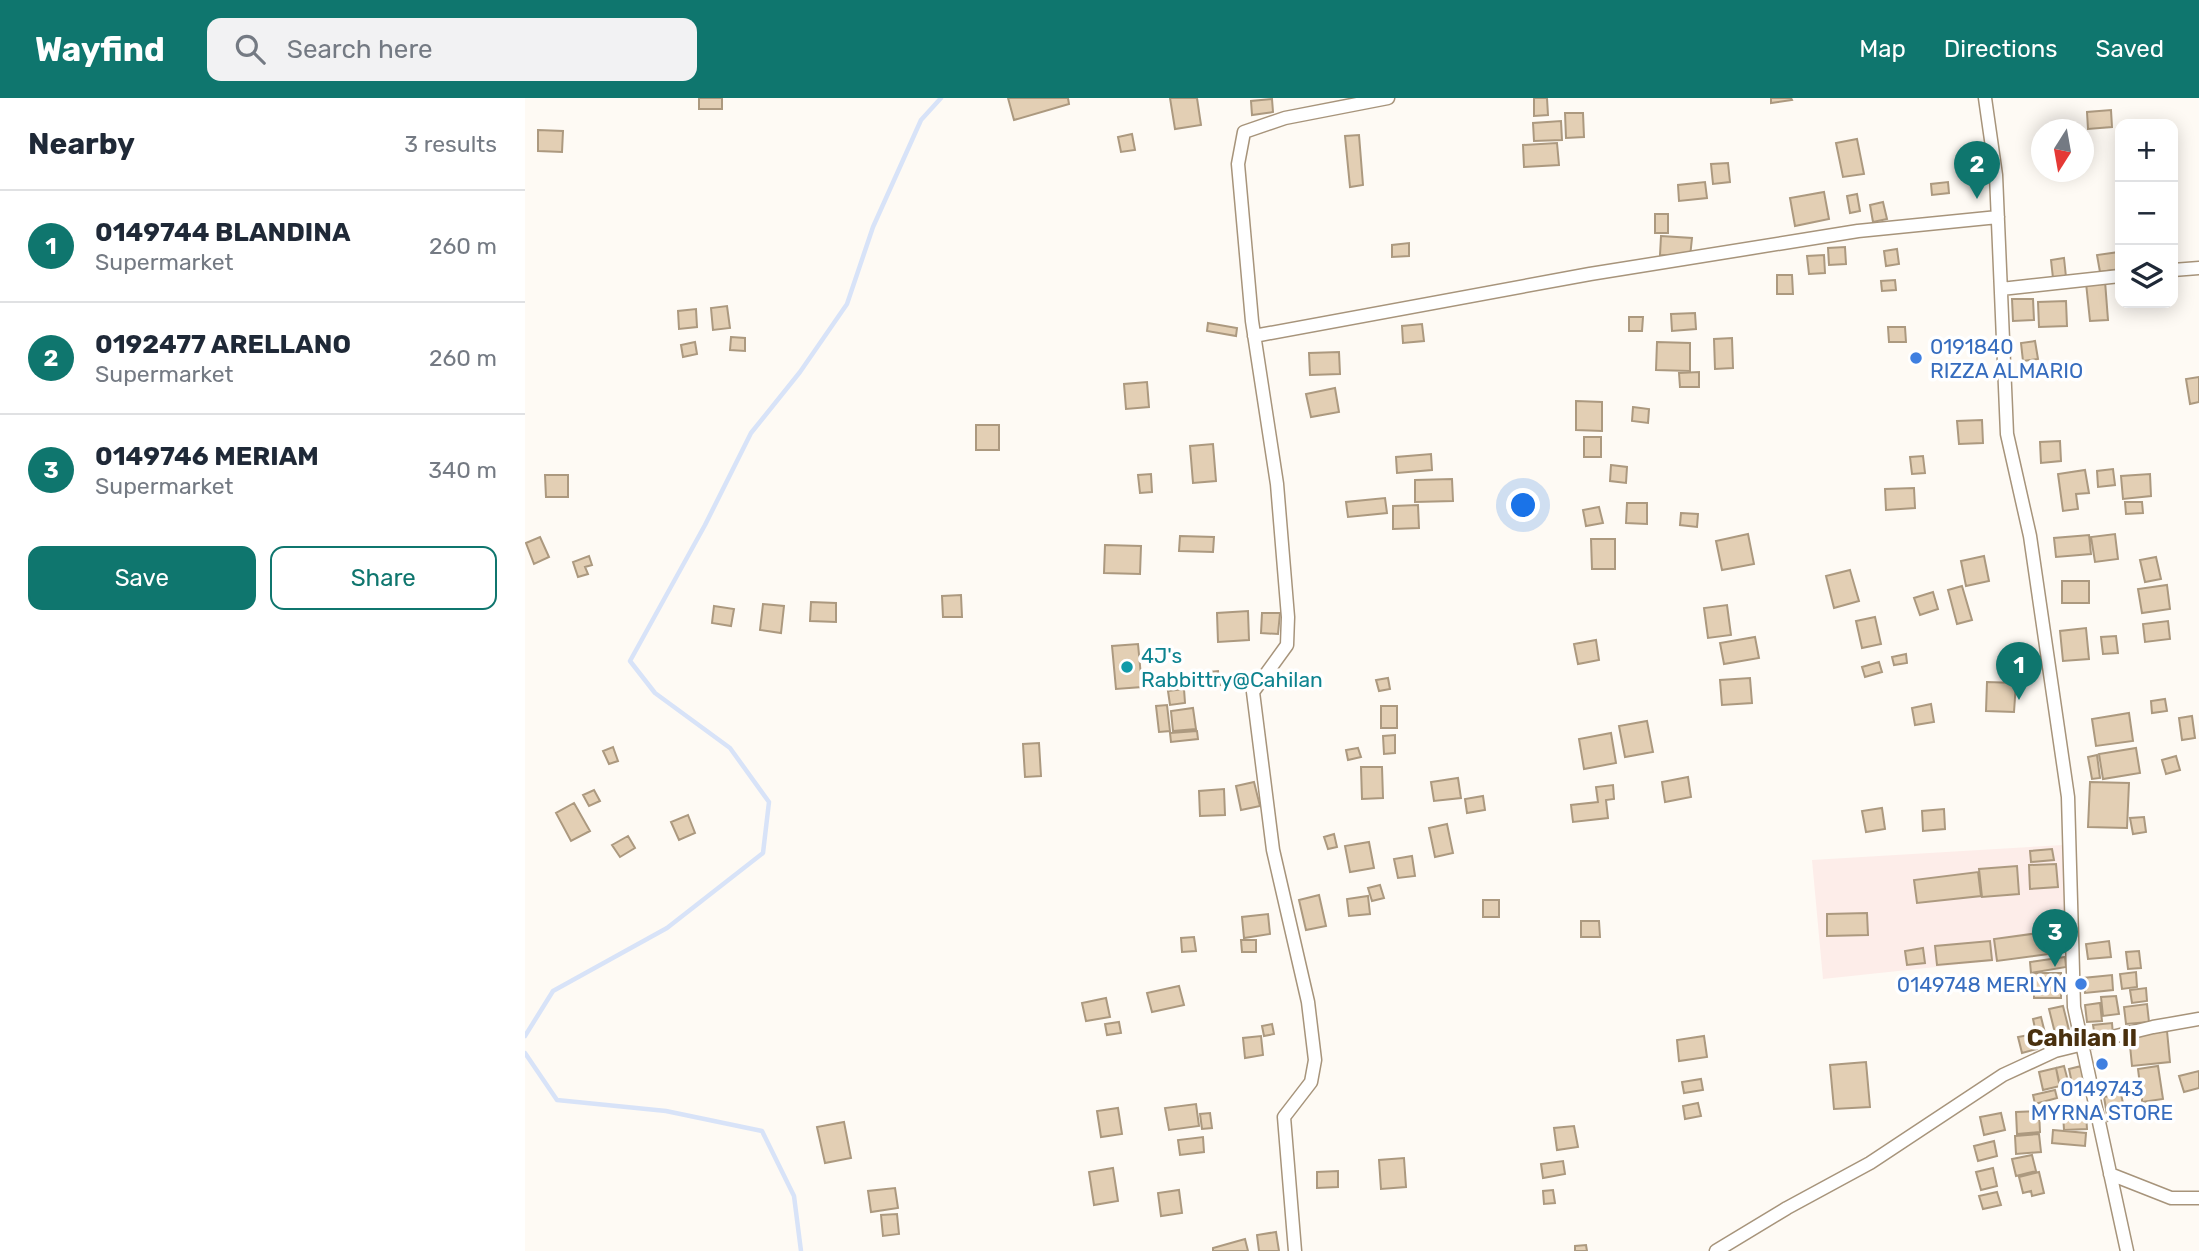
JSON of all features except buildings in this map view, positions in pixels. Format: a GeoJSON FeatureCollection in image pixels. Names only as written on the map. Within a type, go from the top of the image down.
{"type":"FeatureCollection","features":[{"type":"Feature","properties":{"kind":"street"},"geometry":{"type":"LineString","coordinates":[[1295,1251],[1284,1117],[1311,1082],[1315,1060],[1308,1002],[1273,850],[1253,692],[1287,645],[1288,617],[1277,484],[1254,336],[1238,164],[1244,132],[1285,118],[1388,98]]}},
{"type":"Feature","properties":{"kind":"street"},"geometry":{"type":"LineString","coordinates":[[1985,98],[1996,174],[2007,434],[2030,536],[2068,797],[2074,1007],[2127,1251]]}},
{"type":"Feature","properties":{"kind":"street"},"geometry":{"type":"LineString","coordinates":[[1254,336],[1590,274],[1858,231],[1998,218]]}},
{"type":"Feature","properties":{"kind":"street"},"geometry":{"type":"LineString","coordinates":[[2178,270],[2199,268]]}},
{"type":"Feature","properties":{"kind":"street"},"geometry":{"type":"LineString","coordinates":[[2001,289],[2115,277]]}},
{"type":"Feature","properties":{"kind":"street"},"geometry":{"type":"LineString","coordinates":[[1717,1251],[1787,1208],[1870,1163],[2003,1075],[2055,1051],[2153,1027],[2199,1019]]}},
{"type":"Feature","properties":{"kind":"street"},"geometry":{"type":"LineString","coordinates":[[2110,1174],[2171,1198],[2199,1198]]}},
{"type":"Feature","properties":{"kind":"shaded area"},"geometry":{"type":"Polygon","coordinates":[[[2063,845],[2067,953],[1823,979],[1812,860],[2063,845]]]}},
{"type":"Feature","properties":{"kind":"waterway"},"geometry":{"type":"LineString","coordinates":[[525,1036],[553,991],[667,928],[763,853],[769,802],[730,748],[655,693],[630,661],[705,525],[751,433],[800,372],[847,304],[873,227],[921,120],[941,98]]}},
{"type":"Feature","properties":{"kind":"waterway"},"geometry":{"type":"LineString","coordinates":[[525,1053],[557,1100],[666,1111],[762,1131],[794,1196],[801,1251]]}},
{"type":"Feature","properties":{"kind":"place","name":"0192477 ARELLANO"},"geometry":{"type":"Point","coordinates":[1977,199]}},
{"type":"Feature","properties":{"kind":"place","name":"0191840 RIZZA ALMARIO"},"geometry":{"type":"Point","coordinates":[1916,358]}},
{"type":"Feature","properties":{"kind":"place","name":"4J's Rabbittry@Cahilan"},"geometry":{"type":"Point","coordinates":[1127,667]}},
{"type":"Feature","properties":{"kind":"place","name":"0149744 BLANDINA"},"geometry":{"type":"Point","coordinates":[2019,700]}},
{"type":"Feature","properties":{"kind":"place","name":"0149746 MERIAM"},"geometry":{"type":"Point","coordinates":[2055,967]}},
{"type":"Feature","properties":{"kind":"place","name":"0149748 MERLYN"},"geometry":{"type":"Point","coordinates":[2081,984]}},
{"type":"Feature","properties":{"kind":"place","name":"0149743 MYRNA STORE"},"geometry":{"type":"Point","coordinates":[2102,1064]}},
{"type":"Feature","properties":{"kind":"district","name":"Cahilan II"},"geometry":{"type":"Point","coordinates":[2082,1038]}}]}
